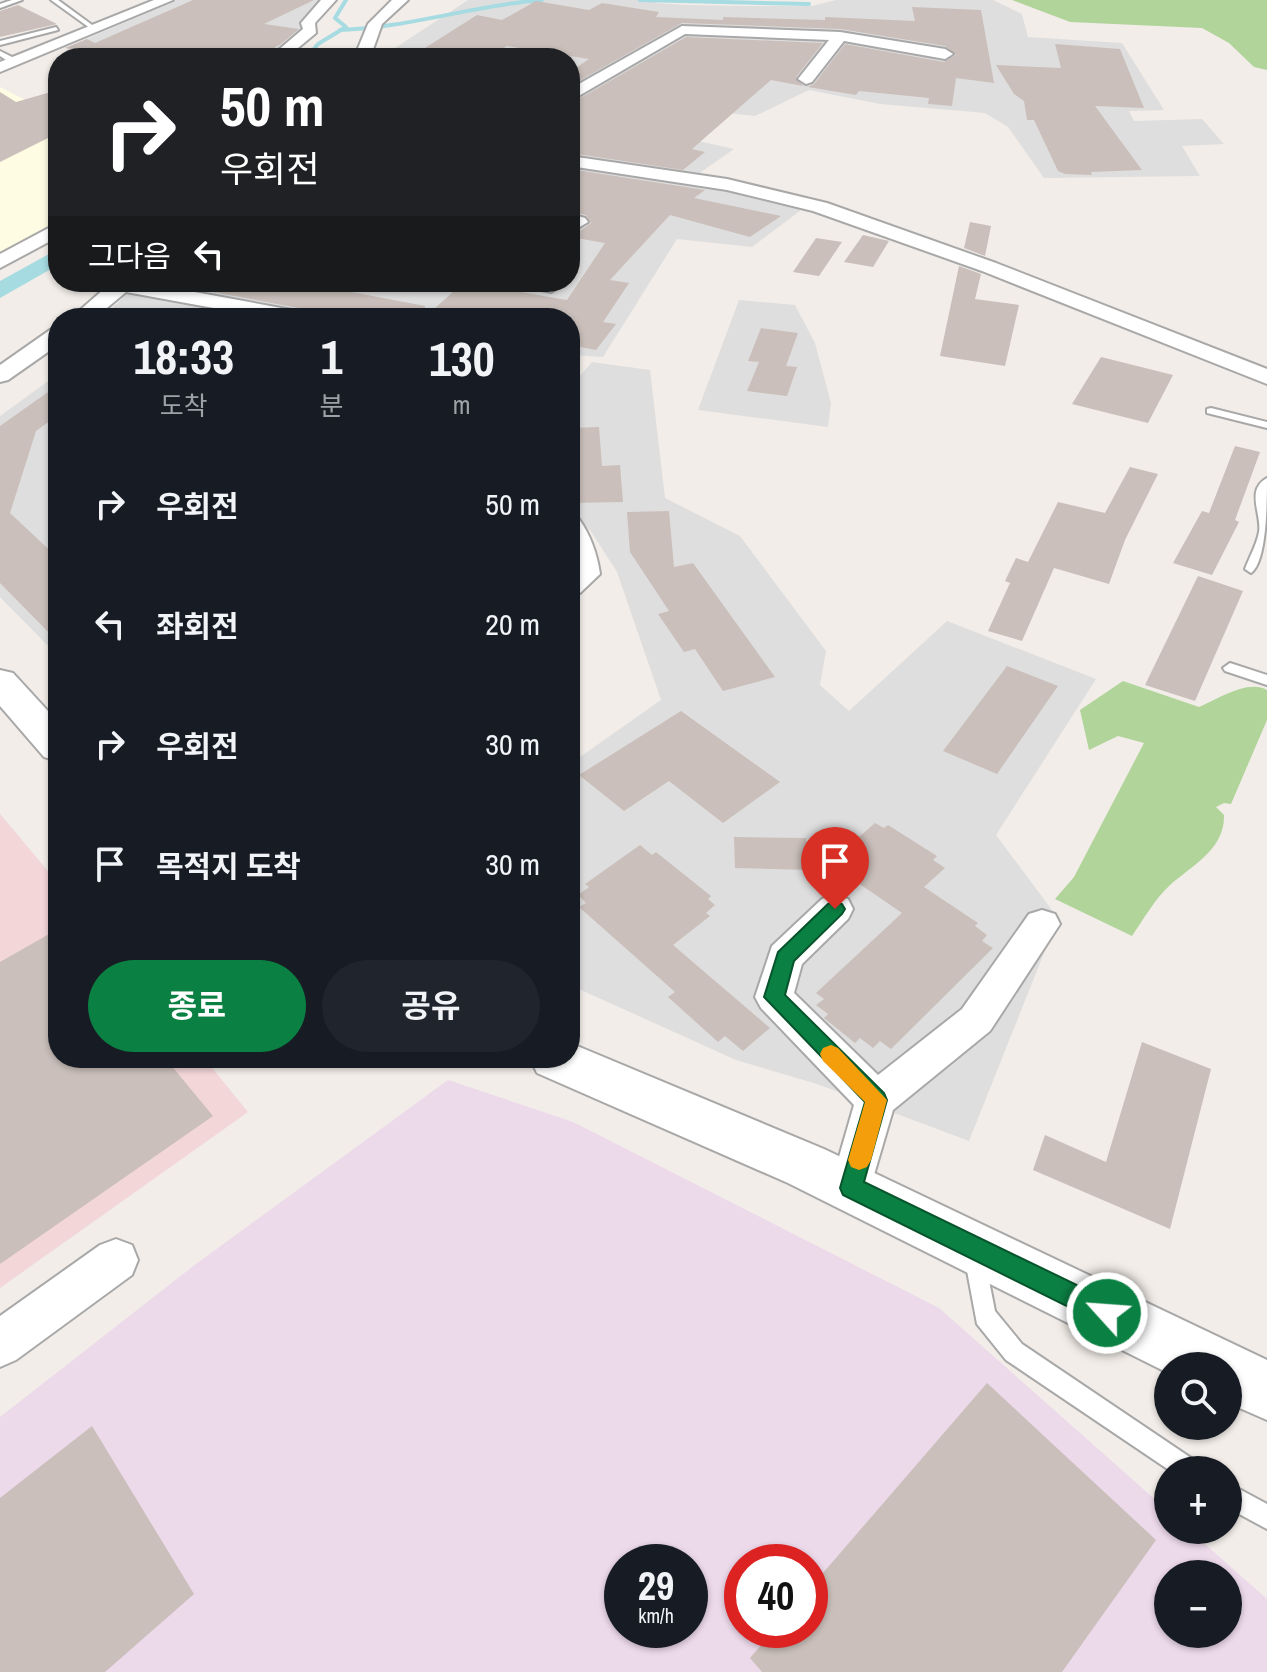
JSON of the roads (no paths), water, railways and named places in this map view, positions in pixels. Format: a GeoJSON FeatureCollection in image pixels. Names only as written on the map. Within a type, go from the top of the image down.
{"type":"FeatureCollection","features":[{"type":"Feature","properties":{"kind":"street"},"geometry":{"type":"LineString","coordinates":[[49,48],[166,0]]}},
{"type":"Feature","properties":{"kind":"street"},"geometry":{"type":"LineString","coordinates":[[289,48],[311,30],[308,23],[310,18],[329,0]]}},
{"type":"Feature","properties":{"kind":"street"},"geometry":{"type":"LineString","coordinates":[[365,48],[370,30],[382,13],[401,0]]}},
{"type":"Feature","properties":{"kind":"street"},"geometry":{"type":"LineString","coordinates":[[367,9],[382,13]]}},
{"type":"Feature","properties":{"kind":"street"},"geometry":{"type":"LineString","coordinates":[[580,90],[682,30],[840,36],[945,54]]}},
{"type":"Feature","properties":{"kind":"street"},"geometry":{"type":"LineString","coordinates":[[806,79],[840,36]]}},
{"type":"Feature","properties":{"kind":"street"},"geometry":{"type":"LineString","coordinates":[[8,64],[48,49]]}},
{"type":"Feature","properties":{"kind":"street"},"geometry":{"type":"LineString","coordinates":[[580,163],[726,185],[818,207],[1021,278],[1267,377]]}},
{"type":"Feature","properties":{"kind":"street"},"geometry":{"type":"LineString","coordinates":[[0,262],[48,235]]}},
{"type":"Feature","properties":{"kind":"street"},"geometry":{"type":"LineString","coordinates":[[94,308],[114,292]]}},
{"type":"Feature","properties":{"kind":"street"},"geometry":{"type":"LineString","coordinates":[[166,292],[250,308]]}},
{"type":"Feature","properties":{"kind":"street"},"geometry":{"type":"LineString","coordinates":[[0,375],[48,342]]}},
{"type":"Feature","properties":{"kind":"street"},"geometry":{"type":"LineString","coordinates":[[580,546],[586,574],[580,579]]}},
{"type":"Feature","properties":{"kind":"street"},"geometry":{"type":"LineString","coordinates":[[0,682],[48,736]]}},
{"type":"Feature","properties":{"kind":"street"},"geometry":{"type":"LineString","coordinates":[[835,909],[785,957],[774,997],[876,1100]]}},
{"type":"Feature","properties":{"kind":"street"},"geometry":{"type":"LineString","coordinates":[[851,1188],[876,1100],[976,1020],[1042,924]]}},
{"type":"Feature","properties":{"kind":"street"},"geometry":{"type":"LineString","coordinates":[[577,1068],[851,1188],[1186,1352]]}},
{"type":"Feature","properties":{"kind":"street"},"geometry":{"type":"LineString","coordinates":[[0,1344],[116,1260]]}},
{"type":"Feature","properties":{"kind":"street"},"geometry":{"type":"LineString","coordinates":[[1242,1379],[1267,1391]]}},
{"type":"Feature","properties":{"kind":"lane"},"geometry":{"type":"LineString","coordinates":[[0,6],[19,0]]}},
{"type":"Feature","properties":{"kind":"lane"},"geometry":{"type":"LineString","coordinates":[[54,0],[96,30]]}},
{"type":"Feature","properties":{"kind":"lane"},"geometry":{"type":"LineString","coordinates":[[0,43],[56,29]]}},
{"type":"Feature","properties":{"kind":"lane"},"geometry":{"type":"LineString","coordinates":[[0,53],[8,64]]}},
{"type":"Feature","properties":{"kind":"lane"},"geometry":{"type":"LineString","coordinates":[[1211,411],[1267,425]]}},
{"type":"Feature","properties":{"kind":"lane"},"geometry":{"type":"LineString","coordinates":[[1251,569],[1266,531],[1260,498],[1267,482]]}},
{"type":"Feature","properties":{"kind":"lane"},"geometry":{"type":"LineString","coordinates":[[1230,668],[1267,680]]}},
{"type":"Feature","properties":{"kind":"lane"},"geometry":{"type":"LineString","coordinates":[[972,1247],[985,1316],[1014,1352],[1168,1456]]}},
{"type":"Feature","properties":{"kind":"lane"},"geometry":{"type":"LineString","coordinates":[[1242,1503],[1267,1517]]}},
{"type":"Feature","properties":{"kind":"water"},"geometry":{"type":"Polygon","coordinates":[[[48,255],[48,271],[0,298],[0,281],[48,255]]]}},
{"type":"Feature","properties":{"kind":"waterway"},"geometry":{"type":"LineString","coordinates":[[341,30],[346,27],[335,18],[346,0]]}},
{"type":"Feature","properties":{"kind":"waterway"},"geometry":{"type":"LineString","coordinates":[[341,30],[391,25],[542,0]]}},
{"type":"Feature","properties":{"kind":"waterway"},"geometry":{"type":"LineString","coordinates":[[640,0],[809,4]]}},
{"type":"Feature","properties":{"kind":"waterway"},"geometry":{"type":"LineString","coordinates":[[315,48],[341,30]]}}]}
